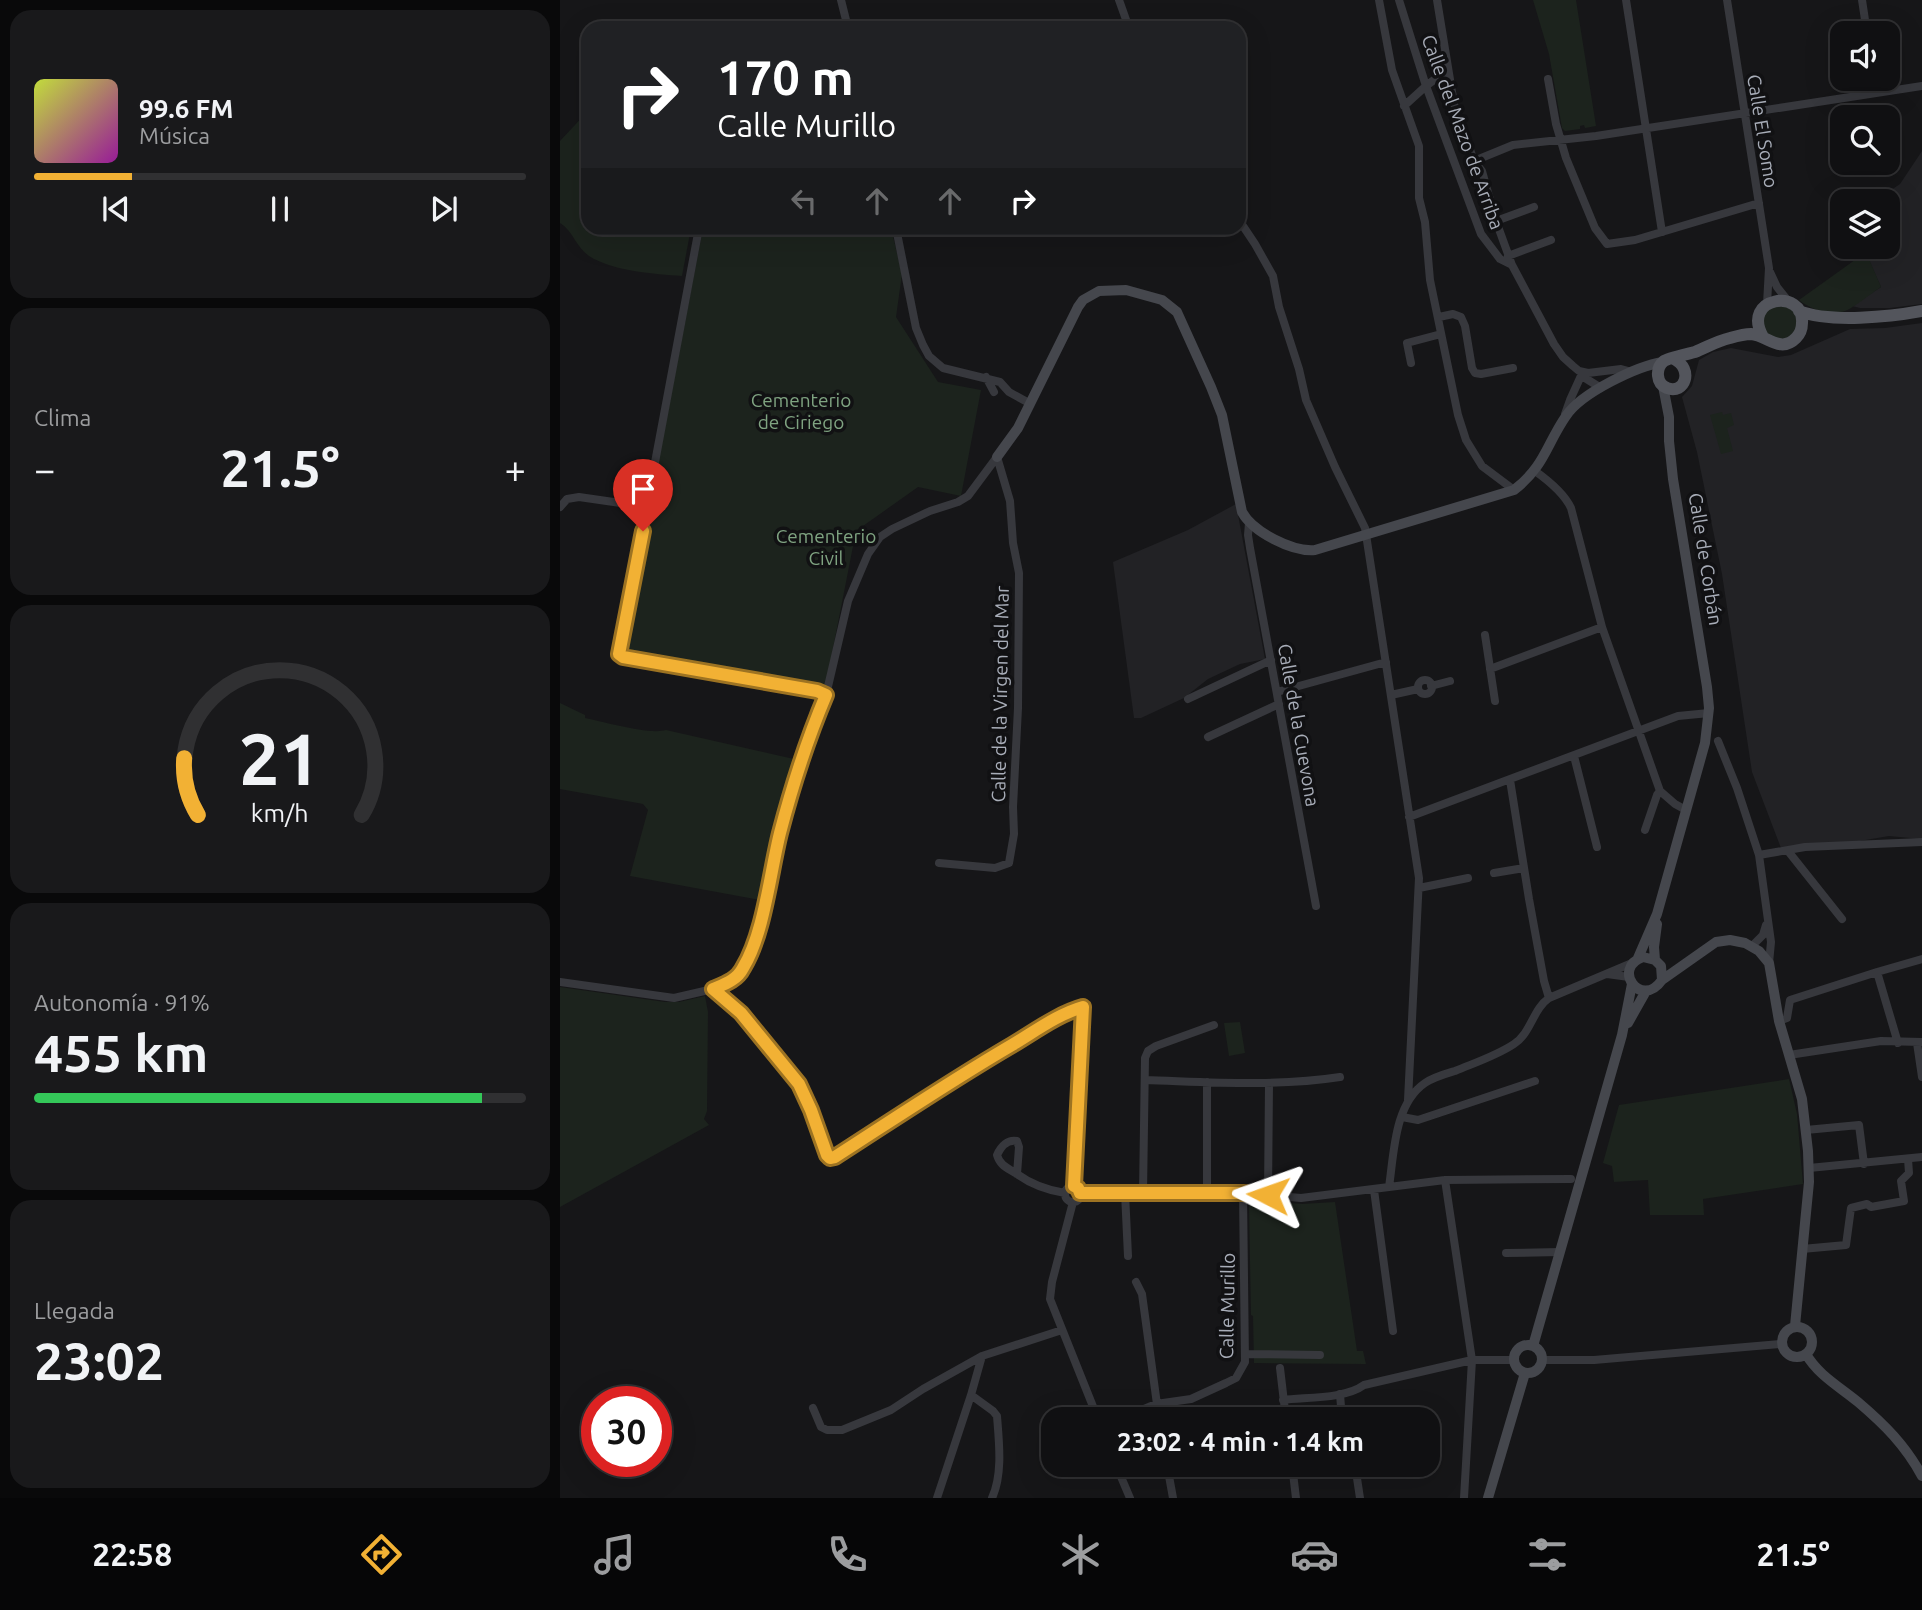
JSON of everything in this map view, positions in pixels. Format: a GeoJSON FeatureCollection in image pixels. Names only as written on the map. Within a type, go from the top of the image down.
{"type":"FeatureCollection","features":[{"type":"Feature","properties":{"kind":"main road"},"geometry":{"type":"LineString","coordinates":[[997,457],[1018,428],[1071,318],[1083,300],[1099,291],[1126,290],[1145,294],[1162,300],[1177,312],[1211,387],[1222,415],[1242,512],[1249,523],[1264,533],[1307,551],[1514,490],[1535,471],[1564,418],[1571,408],[1585,397],[1641,368],[1669,361],[1724,339],[1758,318]]}},
{"type":"Feature","properties":{"kind":"main road"},"geometry":{"type":"LineString","coordinates":[[1763,337],[1758,318],[1763,308],[1774,301],[1789,302],[1799,311],[1825,318],[1900,315],[1922,311]]}},
{"type":"Feature","properties":{"kind":"main road"},"geometry":{"type":"LineString","coordinates":[[1724,339],[1753,334],[1773,343],[1793,341],[1800,332],[1802,318],[1799,311]]}},
{"type":"Feature","properties":{"kind":"main road"},"geometry":{"type":"LineString","coordinates":[[1800,332],[1820,325],[1888,323],[1922,317]]}},
{"type":"Feature","properties":{"kind":"main road"},"geometry":{"type":"LineString","coordinates":[[1635,371],[1649,372],[1670,389],[1678,387],[1684,383],[1686,370],[1697,351]]}},
{"type":"Feature","properties":{"kind":"main road"},"geometry":{"type":"LineString","coordinates":[[1669,361],[1683,365],[1686,370]]}},
{"type":"Feature","properties":{"kind":"main road"},"geometry":{"type":"LineString","coordinates":[[1660,382],[1658,372],[1669,361]]}},
{"type":"Feature","properties":{"kind":"main road","name":"Calle de Corbán"},"geometry":{"type":"LineString","coordinates":[[1657,914],[1705,743],[1709,710],[1673,479],[1669,417],[1660,382]]}},
{"type":"Feature","properties":{"kind":"main road","name":"Calle de Corbán"},"geometry":{"type":"LineString","coordinates":[[1669,417],[1678,387]]}},
{"type":"Feature","properties":{"kind":"main road"},"geometry":{"type":"LineString","coordinates":[[1533,1346],[1622,1035],[1631,981],[1629,970],[1657,914]]}},
{"type":"Feature","properties":{"kind":"main road"},"geometry":{"type":"LineString","coordinates":[[1657,914],[1654,947],[1662,980]]}},
{"type":"Feature","properties":{"kind":"main road"},"geometry":{"type":"LineString","coordinates":[[1631,981],[1635,987],[1646,991],[1657,987],[1662,980],[1716,942],[1730,940],[1745,943],[1767,955],[1779,1021],[1802,1099],[1809,1168],[1795,1326]]}},
{"type":"Feature","properties":{"kind":"main road"},"geometry":{"type":"LineString","coordinates":[[1635,961],[1647,957],[1658,963],[1682,966]]}},
{"type":"Feature","properties":{"kind":"main road"},"geometry":{"type":"LineString","coordinates":[[1622,1035],[1646,991]]}},
{"type":"Feature","properties":{"kind":"main road"},"geometry":{"type":"LineString","coordinates":[[1795,1326],[1805,1329],[1811,1336],[1811,1346],[1801,1357],[1791,1356],[1781,1344],[1786,1330],[1795,1326]]}},
{"type":"Feature","properties":{"kind":"main road"},"geometry":{"type":"LineString","coordinates":[[1533,1346],[1540,1352],[1542,1360],[1538,1369],[1525,1373],[1517,1368],[1514,1360],[1520,1348],[1533,1346]]}},
{"type":"Feature","properties":{"kind":"main road"},"geometry":{"type":"LineString","coordinates":[[1806,1354],[1821,1372],[1896,1437],[1922,1476]]}},
{"type":"Feature","properties":{"kind":"main road"},"geometry":{"type":"LineString","coordinates":[[1489,1498],[1525,1373]]}},
{"type":"Feature","properties":{"kind":"street"},"geometry":{"type":"LineString","coordinates":[[841,0],[846,21]]}},
{"type":"Feature","properties":{"kind":"street"},"geometry":{"type":"LineString","coordinates":[[1119,0],[1127,21]]}},
{"type":"Feature","properties":{"kind":"street"},"geometry":{"type":"LineString","coordinates":[[1379,0],[1392,70],[1419,146],[1419,198],[1425,222],[1430,281],[1448,372],[1466,440],[1482,466],[1514,490]]}},
{"type":"Feature","properties":{"kind":"street","name":"Calle del Mazo de Arriba"},"geometry":{"type":"LineString","coordinates":[[1399,0],[1426,86],[1481,233],[1500,259],[1512,265]]}},
{"type":"Feature","properties":{"kind":"street"},"geometry":{"type":"LineString","coordinates":[[1437,0],[1454,104],[1474,161],[1482,171],[1508,256],[1554,344],[1563,357],[1579,371],[1635,371]]}},
{"type":"Feature","properties":{"kind":"street"},"geometry":{"type":"LineString","coordinates":[[1626,0],[1662,233]]}},
{"type":"Feature","properties":{"kind":"street","name":"Calle El Somo"},"geometry":{"type":"LineString","coordinates":[[1727,0],[1769,268],[1768,304]]}},
{"type":"Feature","properties":{"kind":"street"},"geometry":{"type":"LineString","coordinates":[[1862,0],[1865,21]]}},
{"type":"Feature","properties":{"kind":"street"},"geometry":{"type":"LineString","coordinates":[[1404,106],[1447,70]]}},
{"type":"Feature","properties":{"kind":"street"},"geometry":{"type":"LineString","coordinates":[[1548,79],[1560,140],[1595,228],[1607,244],[1662,233],[1759,203]]}},
{"type":"Feature","properties":{"kind":"street"},"geometry":{"type":"LineString","coordinates":[[1474,161],[1513,145],[1744,114],[1922,86]]}},
{"type":"Feature","properties":{"kind":"street"},"geometry":{"type":"LineString","coordinates":[[1451,155],[1469,148]]}},
{"type":"Feature","properties":{"kind":"street"},"geometry":{"type":"LineString","coordinates":[[1496,221],[1534,207]]}},
{"type":"Feature","properties":{"kind":"street"},"geometry":{"type":"LineString","coordinates":[[1246,230],[1273,276],[1279,307],[1306,400],[1365,528],[1418,868],[1408,1100],[1396,1140],[1389,1187]]}},
{"type":"Feature","properties":{"kind":"street"},"geometry":{"type":"LineString","coordinates":[[698,235],[619,654],[623,657],[817,691],[826,695]]}},
{"type":"Feature","properties":{"kind":"street"},"geometry":{"type":"LineString","coordinates":[[898,235],[913,314],[926,351],[943,368],[1000,382],[1009,392],[1029,402]]}},
{"type":"Feature","properties":{"kind":"street"},"geometry":{"type":"LineString","coordinates":[[1508,256],[1551,240]]}},
{"type":"Feature","properties":{"kind":"street","name":"Calle El Somo"},"geometry":{"type":"LineString","coordinates":[[1769,268],[1777,287],[1789,302]]}},
{"type":"Feature","properties":{"kind":"street"},"geometry":{"type":"LineString","coordinates":[[1438,317],[1453,314],[1461,317],[1475,373],[1513,368]]}},
{"type":"Feature","properties":{"kind":"street"},"geometry":{"type":"LineString","coordinates":[[1411,363],[1408,343],[1441,334]]}},
{"type":"Feature","properties":{"kind":"street"},"geometry":{"type":"LineString","coordinates":[[1573,366],[1585,397]]}},
{"type":"Feature","properties":{"kind":"street"},"geometry":{"type":"LineString","coordinates":[[986,377],[994,392]]}},
{"type":"Feature","properties":{"kind":"street"},"geometry":{"type":"LineString","coordinates":[[1580,379],[1585,378],[1601,387]]}},
{"type":"Feature","properties":{"kind":"street"},"geometry":{"type":"LineString","coordinates":[[1564,418],[1580,379]]}},
{"type":"Feature","properties":{"kind":"street"},"geometry":{"type":"LineString","coordinates":[[560,982],[674,998],[713,989],[739,975],[751,953],[757,934],[782,826],[808,740],[826,695],[848,601],[859,573],[880,537],[904,523],[968,496],[997,457]]}},
{"type":"Feature","properties":{"kind":"street","name":"Calle de la Virgen del Mar"},"geometry":{"type":"LineString","coordinates":[[939,863],[1002,866],[1010,863],[1012,851],[1020,643],[1017,592],[1019,573],[1013,542],[1010,500],[997,457]]}},
{"type":"Feature","properties":{"kind":"street"},"geometry":{"type":"LineString","coordinates":[[1535,471],[1558,490],[1571,508],[1602,627],[1660,791],[1686,810]]}},
{"type":"Feature","properties":{"kind":"street"},"geometry":{"type":"LineString","coordinates":[[560,507],[567,499],[579,497],[648,507]]}},
{"type":"Feature","properties":{"kind":"street","name":"Calle de la Cuevona"},"geometry":{"type":"LineString","coordinates":[[1249,523],[1251,548],[1316,906]]}},
{"type":"Feature","properties":{"kind":"street"},"geometry":{"type":"LineString","coordinates":[[1251,548],[1252,540],[1264,533]]}},
{"type":"Feature","properties":{"kind":"street"},"geometry":{"type":"LineString","coordinates":[[1490,669],[1602,627]]}},
{"type":"Feature","properties":{"kind":"street"},"geometry":{"type":"LineString","coordinates":[[1485,635],[1495,701]]}},
{"type":"Feature","properties":{"kind":"street"},"geometry":{"type":"LineString","coordinates":[[1188,699],[1271,660]]}},
{"type":"Feature","properties":{"kind":"street"},"geometry":{"type":"LineString","coordinates":[[1277,692],[1386,662]]}},
{"type":"Feature","properties":{"kind":"street"},"geometry":{"type":"LineString","coordinates":[[1391,695],[1418,689],[1426,694],[1432,686],[1450,681]]}},
{"type":"Feature","properties":{"kind":"street"},"geometry":{"type":"LineString","coordinates":[[1208,737],[1279,704]]}},
{"type":"Feature","properties":{"kind":"street"},"geometry":{"type":"LineString","coordinates":[[1409,817],[1638,730],[1678,716],[1709,710]]}},
{"type":"Feature","properties":{"kind":"street"},"geometry":{"type":"LineString","coordinates":[[1718,741],[1735,781],[1759,855],[1771,942],[1767,955]]}},
{"type":"Feature","properties":{"kind":"street"},"geometry":{"type":"LineString","coordinates":[[1574,756],[1597,846]]}},
{"type":"Feature","properties":{"kind":"street"},"geometry":{"type":"LineString","coordinates":[[1510,780],[1549,998]]}},
{"type":"Feature","properties":{"kind":"street"},"geometry":{"type":"LineString","coordinates":[[1645,830],[1660,791]]}},
{"type":"Feature","properties":{"kind":"street"},"geometry":{"type":"LineString","coordinates":[[1759,855],[1805,847],[1922,842]]}},
{"type":"Feature","properties":{"kind":"street"},"geometry":{"type":"LineString","coordinates":[[1788,850],[1842,919]]}},
{"type":"Feature","properties":{"kind":"street"},"geometry":{"type":"LineString","coordinates":[[1494,873],[1524,868]]}},
{"type":"Feature","properties":{"kind":"street"},"geometry":{"type":"LineString","coordinates":[[1419,888],[1468,878]]}},
{"type":"Feature","properties":{"kind":"street"},"geometry":{"type":"LineString","coordinates":[[1751,947],[1763,935],[1767,919]]}},
{"type":"Feature","properties":{"kind":"street"},"geometry":{"type":"LineString","coordinates":[[1779,1021],[1787,1018],[1790,1000],[1922,959]]}},
{"type":"Feature","properties":{"kind":"street"},"geometry":{"type":"LineString","coordinates":[[1408,1100],[1424,1084],[1517,1043],[1526,1033],[1543,1002],[1549,998],[1635,961]]}},
{"type":"Feature","properties":{"kind":"street"},"geometry":{"type":"LineString","coordinates":[[1877,972],[1898,1043]]}},
{"type":"Feature","properties":{"kind":"street"},"geometry":{"type":"LineString","coordinates":[[1607,974],[1631,981]]}},
{"type":"Feature","properties":{"kind":"street"},"geometry":{"type":"LineString","coordinates":[[713,989],[741,1013],[799,1084],[830,1158],[983,1062],[1042,1027],[1083,1007],[1077,1189],[1079,1198],[1073,1202],[1050,1291],[1052,1306],[1093,1407]]}},
{"type":"Feature","properties":{"kind":"street"},"geometry":{"type":"LineString","coordinates":[[1143,1193],[1145,1058],[1148,1051],[1156,1046],[1214,1025]]}},
{"type":"Feature","properties":{"kind":"street"},"geometry":{"type":"LineString","coordinates":[[1789,1055],[1881,1041],[1919,1043],[1922,1077]]}},
{"type":"Feature","properties":{"kind":"street"},"geometry":{"type":"LineString","coordinates":[[1410,1073],[1414,1079],[1424,1084]]}},
{"type":"Feature","properties":{"kind":"street"},"geometry":{"type":"LineString","coordinates":[[1145,1080],[1269,1084],[1340,1077]]}},
{"type":"Feature","properties":{"kind":"street"},"geometry":{"type":"LineString","coordinates":[[1402,1117],[1418,1120],[1535,1081]]}},
{"type":"Feature","properties":{"kind":"street"},"geometry":{"type":"LineString","coordinates":[[1207,1193],[1208,1082]]}},
{"type":"Feature","properties":{"kind":"street"},"geometry":{"type":"LineString","coordinates":[[1268,1195],[1269,1084]]}},
{"type":"Feature","properties":{"kind":"street"},"geometry":{"type":"LineString","coordinates":[[1806,1130],[1859,1125],[1864,1164]]}},
{"type":"Feature","properties":{"kind":"street"},"geometry":{"type":"LineString","coordinates":[[1809,1168],[1922,1157]]}},
{"type":"Feature","properties":{"kind":"street"},"geometry":{"type":"LineString","coordinates":[[1802,1249],[1846,1245],[1851,1208],[1904,1201],[1901,1181],[1909,1173],[1908,1159]]}},
{"type":"Feature","properties":{"kind":"street"},"geometry":{"type":"LineString","coordinates":[[1017,1174],[1037,1186],[1065,1193]]}},
{"type":"Feature","properties":{"kind":"street"},"geometry":{"type":"LineString","coordinates":[[1073,1202],[1067,1199],[1065,1193],[1069,1186],[1125,1194],[1243,1193],[1301,1198],[1445,1180],[1571,1179]]}},
{"type":"Feature","properties":{"kind":"street"},"geometry":{"type":"LineString","coordinates":[[1445,1180],[1472,1360],[1464,1498]]}},
{"type":"Feature","properties":{"kind":"street"},"geometry":{"type":"LineString","coordinates":[[1374,1190],[1393,1331]]}},
{"type":"Feature","properties":{"kind":"street","name":"Calle Murillo"},"geometry":{"type":"LineString","coordinates":[[1150,1407],[1191,1399],[1236,1378],[1245,1362],[1243,1193]]}},
{"type":"Feature","properties":{"kind":"street"},"geometry":{"type":"LineString","coordinates":[[1125,1194],[1128,1256]]}},
{"type":"Feature","properties":{"kind":"street"},"geometry":{"type":"LineString","coordinates":[[1506,1253],[1560,1252]]}},
{"type":"Feature","properties":{"kind":"street"},"geometry":{"type":"LineString","coordinates":[[1136,1282],[1142,1294],[1157,1407]]}},
{"type":"Feature","properties":{"kind":"street"},"geometry":{"type":"LineString","coordinates":[[813,1408],[821,1427],[827,1430],[842,1430],[891,1410],[932,1383],[982,1356],[1062,1330]]}},
{"type":"Feature","properties":{"kind":"street"},"geometry":{"type":"LineString","coordinates":[[1542,1360],[1594,1360],[1781,1344]]}},
{"type":"Feature","properties":{"kind":"street"},"geometry":{"type":"LineString","coordinates":[[1245,1354],[1320,1355]]}},
{"type":"Feature","properties":{"kind":"street"},"geometry":{"type":"LineString","coordinates":[[937,1498],[982,1356]]}},
{"type":"Feature","properties":{"kind":"street"},"geometry":{"type":"LineString","coordinates":[[1283,1400],[1340,1394],[1364,1385],[1472,1360],[1514,1360]]}},
{"type":"Feature","properties":{"kind":"street"},"geometry":{"type":"LineString","coordinates":[[1280,1368],[1284,1407]]}},
{"type":"Feature","properties":{"kind":"street"},"geometry":{"type":"LineString","coordinates":[[1340,1394],[1341,1407]]}},
{"type":"Feature","properties":{"kind":"street"},"geometry":{"type":"LineString","coordinates":[[971,1395],[997,1416],[998,1469],[992,1498]]}},
{"type":"Feature","properties":{"kind":"street"},"geometry":{"type":"LineString","coordinates":[[1121,1477],[1130,1498]]}},
{"type":"Feature","properties":{"kind":"street"},"geometry":{"type":"LineString","coordinates":[[1169,1477],[1173,1498]]}},
{"type":"Feature","properties":{"kind":"street"},"geometry":{"type":"LineString","coordinates":[[1293,1477],[1296,1498]]}},
{"type":"Feature","properties":{"kind":"street"},"geometry":{"type":"LineString","coordinates":[[1357,1477],[1360,1498]]}},
{"type":"Feature","properties":{"kind":"shaded area"},"geometry":{"type":"Polygon","coordinates":[[[1922,151],[1922,304],[1890,308],[1852,306],[1881,287],[1868,259],[1900,259],[1900,189],[1893,189],[1900,184],[1922,151]]]}},
{"type":"Feature","properties":{"kind":"shaded area"},"geometry":{"type":"Polygon","coordinates":[[[1922,323],[1922,839],[1889,836],[1842,844],[1781,848],[1752,772],[1722,574],[1697,452],[1682,397],[1692,386],[1699,360],[1713,352],[1731,348],[1778,357],[1791,355],[1850,329],[1922,323]]]}},
{"type":"Feature","properties":{"kind":"shaded area"},"geometry":{"type":"Polygon","coordinates":[[[1236,504],[1265,659],[1240,664],[1208,679],[1184,698],[1141,718],[1134,718],[1113,562],[1188,530],[1236,504]]]}},
{"type":"Feature","properties":{"kind":"green space"},"geometry":{"type":"Polygon","coordinates":[[[1533,0],[1576,0],[1596,126],[1585,128],[1584,125],[1580,126],[1580,129],[1565,131],[1562,128],[1549,54],[1533,0]]]}},
{"type":"Feature","properties":{"kind":"green space"},"geometry":{"type":"Polygon","coordinates":[[[581,118],[581,235],[690,235],[682,276],[634,271],[609,265],[589,256],[581,248],[560,223],[560,141],[581,118]]]}},
{"type":"Feature","properties":{"kind":"green space","name":"Cementerio de Ciriego"},"geometry":{"type":"Polygon","coordinates":[[[702,235],[893,235],[902,274],[896,317],[938,382],[981,390],[961,496],[918,487],[856,531],[823,690],[622,653],[702,235]]]}},
{"type":"Feature","properties":{"kind":"green space"},"geometry":{"type":"Polygon","coordinates":[[[1856,259],[1869,259],[1881,287],[1846,311],[1836,313],[1813,309],[1799,300],[1856,259]]]}},
{"type":"Feature","properties":{"kind":"green space"},"geometry":{"type":"Polygon","coordinates":[[[1780,305],[1792,310],[1797,322],[1792,334],[1780,339],[1768,334],[1763,322],[1768,310],[1780,305]]]}},
{"type":"Feature","properties":{"kind":"green space"},"geometry":{"type":"Polygon","coordinates":[[[1722,412],[1723,415],[1731,413],[1734,425],[1727,428],[1733,451],[1721,454],[1710,415],[1722,412]]]}},
{"type":"Feature","properties":{"kind":"green space"},"geometry":{"type":"Polygon","coordinates":[[[560,703],[585,715],[585,718],[638,729],[666,730],[794,759],[760,900],[630,876],[648,810],[643,804],[560,789],[560,703]]]}},
{"type":"Feature","properties":{"kind":"green space"},"geometry":{"type":"Polygon","coordinates":[[[560,987],[665,1002],[705,996],[708,1012],[707,1111],[704,1119],[709,1125],[560,1207],[560,987]]]}},
{"type":"Feature","properties":{"kind":"green space"},"geometry":{"type":"Polygon","coordinates":[[[1240,1022],[1245,1053],[1229,1056],[1224,1023],[1240,1022]]]}},
{"type":"Feature","properties":{"kind":"green space"},"geometry":{"type":"Polygon","coordinates":[[[1789,1079],[1797,1114],[1803,1184],[1703,1199],[1704,1215],[1650,1215],[1648,1180],[1614,1182],[1612,1166],[1603,1163],[1619,1105],[1789,1079]]]}},
{"type":"Feature","properties":{"kind":"green space"},"geometry":{"type":"Polygon","coordinates":[[[1252,1200],[1302,1204],[1335,1202],[1357,1351],[1363,1351],[1366,1364],[1254,1363],[1249,1206],[1252,1200]]]}},
{"type":"Feature","properties":{"kind":"route"},"geometry":{"type":"LineString","coordinates":[[643,531],[619,654],[623,657],[817,691],[826,695],[808,740],[779,836],[774,866],[751,953],[739,975],[713,989],[741,1013],[799,1084],[827,1155],[830,1158],[835,1157],[971,1069],[1042,1027],[1083,1007],[1074,1186],[1080,1193],[1268,1195]]}},
{"type":"Feature","properties":{"kind":"park label","name":"Cementerio Civil"},"geometry":{"type":"Point","coordinates":[826,547]}}]}
